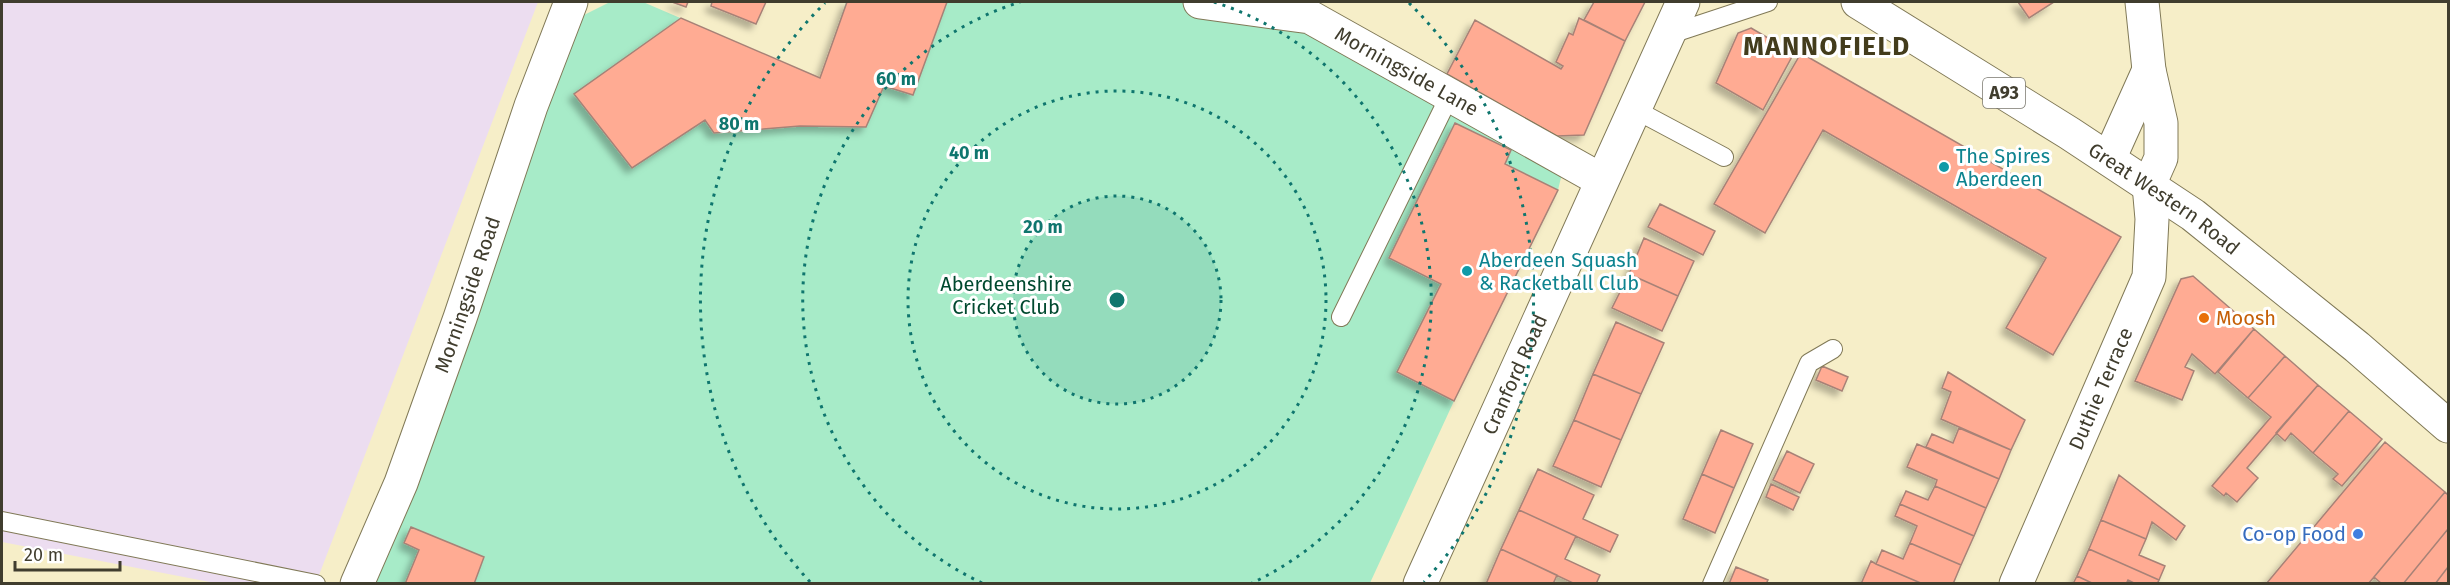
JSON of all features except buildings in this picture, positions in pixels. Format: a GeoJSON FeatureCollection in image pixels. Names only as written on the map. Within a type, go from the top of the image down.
{"type":"FeatureCollection","features":[{"type":"Feature","properties":{"kind":"street","name":"Morningside Road"},"geometry":{"type":"LineString","coordinates":[[357,584],[401,483],[460,318],[531,106],[571,2]]}},
{"type":"Feature","properties":{"kind":"street","name":"Morningside Lane"},"geometry":{"type":"LineString","coordinates":[[1200,2],[1310,17],[1601,180]]}},
{"type":"Feature","properties":{"kind":"street","name":"Cranford Road"},"geometry":{"type":"LineString","coordinates":[[1420,584],[1683,2]]}},
{"type":"Feature","properties":{"kind":"street","name":"Great Western Road"},"geometry":{"type":"LineString","coordinates":[[1858,2],[2109,159],[2193,215],[2357,347],[2448,426]]}},
{"type":"Feature","properties":{"kind":"street"},"geometry":{"type":"LineString","coordinates":[[2142,2],[2149,70],[2161,123],[2161,158],[2149,185]]}},
{"type":"Feature","properties":{"kind":"street"},"geometry":{"type":"LineString","coordinates":[[2109,159],[2149,70]]}},
{"type":"Feature","properties":{"kind":"street","name":"Duthie Terrace"},"geometry":{"type":"LineString","coordinates":[[2016,584],[2149,277],[2152,219],[2149,185]]}},
{"type":"Feature","properties":{"kind":"lane"},"geometry":{"type":"LineString","coordinates":[[1668,35],[1768,2]]}},
{"type":"Feature","properties":{"kind":"lane"},"geometry":{"type":"LineString","coordinates":[[1341,317],[1450,95]]}},
{"type":"Feature","properties":{"kind":"lane"},"geometry":{"type":"LineString","coordinates":[[1634,110],[1724,157]]}},
{"type":"Feature","properties":{"kind":"lane"},"geometry":{"type":"LineString","coordinates":[[1712,584],[1809,363],[1833,349]]}},
{"type":"Feature","properties":{"kind":"lane"},"geometry":{"type":"LineString","coordinates":[[2,521],[316,584]]}},
{"type":"Feature","properties":{"kind":"shaded area"},"geometry":{"type":"Polygon","coordinates":[[[2,2],[538,2],[316,583],[215,583],[2,542],[2,2]]]}},
{"type":"Feature","properties":{"kind":"green space","name":"Aberdeenshire Cricket Club"},"geometry":{"type":"Polygon","coordinates":[[[610,2],[643,2],[820,78],[846,2],[1200,2],[1310,17],[1565,161],[1558,190],[1454,401],[1370,583],[357,584],[562,26],[610,2]]]}},
{"type":"Feature","properties":{"kind":"place","name":"The Spires Aberdeen"},"geometry":{"type":"Point","coordinates":[1944,167]}},
{"type":"Feature","properties":{"kind":"place","name":"Aberdeen Squash & Racketball Club"},"geometry":{"type":"Point","coordinates":[1467,271]}},
{"type":"Feature","properties":{"kind":"place","name":"Moosh"},"geometry":{"type":"Point","coordinates":[2204,318]}},
{"type":"Feature","properties":{"kind":"place","name":"Co-op Food"},"geometry":{"type":"Point","coordinates":[2358,534]}},
{"type":"Feature","properties":{"kind":"district","name":"MANNOFIELD"},"geometry":{"type":"Point","coordinates":[1827,46]}}]}
